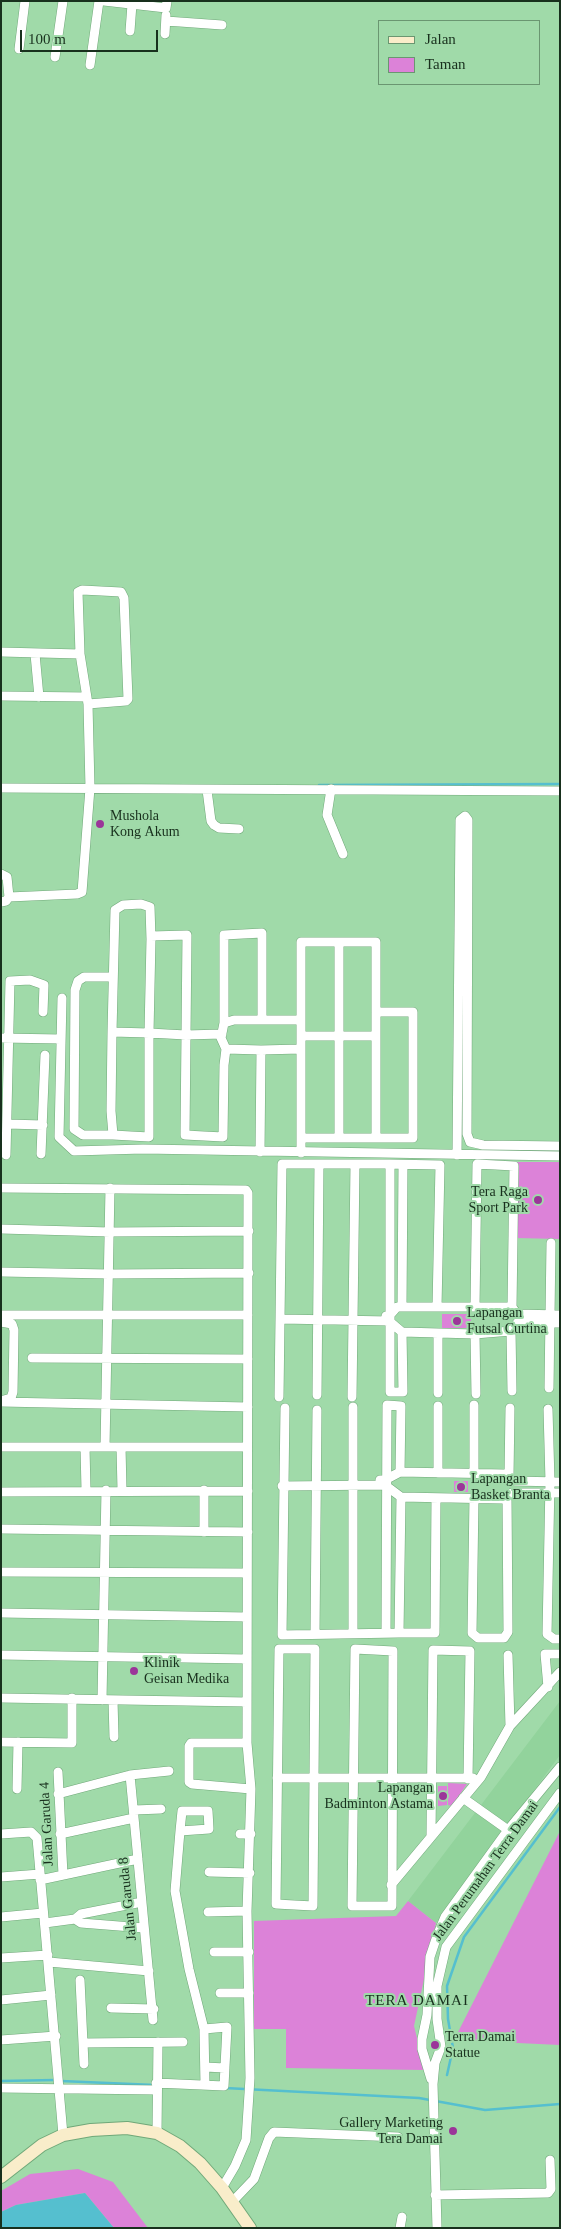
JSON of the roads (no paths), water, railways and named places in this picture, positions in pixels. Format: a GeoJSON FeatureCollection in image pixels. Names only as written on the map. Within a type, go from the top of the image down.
{"type":"FeatureCollection","features":[{"type":"Feature","properties":{"kind":"street"},"geometry":{"type":"LineString","coordinates":[[19,50],[25,1]]}},
{"type":"Feature","properties":{"kind":"street"},"geometry":{"type":"LineString","coordinates":[[55,57],[63,1]]}},
{"type":"Feature","properties":{"kind":"street"},"geometry":{"type":"LineString","coordinates":[[90,65],[100,1]]}},
{"type":"Feature","properties":{"kind":"street"},"geometry":{"type":"LineString","coordinates":[[104,1],[132,4],[166,4],[165,34]]}},
{"type":"Feature","properties":{"kind":"street"},"geometry":{"type":"LineString","coordinates":[[130,30],[132,4]]}},
{"type":"Feature","properties":{"kind":"street"},"geometry":{"type":"LineString","coordinates":[[166,21],[222,25]]}},
{"type":"Feature","properties":{"kind":"street"},"geometry":{"type":"LineString","coordinates":[[1,696],[87,701],[128,700],[123,593],[78,591],[80,654],[87,701],[90,788],[82,892],[77,894],[5,899],[7,877],[1,874]]}},
{"type":"Feature","properties":{"kind":"street"},"geometry":{"type":"LineString","coordinates":[[1,652],[80,654]]}},
{"type":"Feature","properties":{"kind":"street"},"geometry":{"type":"LineString","coordinates":[[35,654],[39,698]]}},
{"type":"Feature","properties":{"kind":"street"},"geometry":{"type":"LineString","coordinates":[[1,788],[560,791]]}},
{"type":"Feature","properties":{"kind":"street"},"geometry":{"type":"LineString","coordinates":[[207,790],[211,821],[214,826],[239,829]]}},
{"type":"Feature","properties":{"kind":"street"},"geometry":{"type":"LineString","coordinates":[[331,790],[327,815],[342,854]]}},
{"type":"Feature","properties":{"kind":"street"},"geometry":{"type":"LineString","coordinates":[[464,816],[468,820],[468,1134],[470,1142],[465,1150],[457,1155],[460,820],[464,816]]}},
{"type":"Feature","properties":{"kind":"street"},"geometry":{"type":"LineString","coordinates":[[113,977],[84,977],[78,981],[75,990],[74,1129],[83,1135],[113,1134],[149,1137],[150,907],[141,904],[123,905],[114,910],[113,977],[112,1032],[111,1111],[113,1134]]}},
{"type":"Feature","properties":{"kind":"street"},"geometry":{"type":"LineString","coordinates":[[151,936],[187,936],[185,1135],[223,1137],[226,1049],[221,1038],[224,1023],[224,935],[262,932],[262,1020]]}},
{"type":"Feature","properties":{"kind":"street"},"geometry":{"type":"LineString","coordinates":[[301,1152],[301,942],[376,942],[376,1138]]}},
{"type":"Feature","properties":{"kind":"street"},"geometry":{"type":"LineString","coordinates":[[338,942],[339,1138]]}},
{"type":"Feature","properties":{"kind":"street"},"geometry":{"type":"LineString","coordinates":[[6,1155],[6,1038],[10,981],[30,980],[44,985],[44,1012]]}},
{"type":"Feature","properties":{"kind":"street"},"geometry":{"type":"LineString","coordinates":[[62,998],[59,1137],[74,1151],[143,1149],[560,1156]]}},
{"type":"Feature","properties":{"kind":"street"},"geometry":{"type":"LineString","coordinates":[[301,1138],[413,1138],[413,1012],[376,1012]]}},
{"type":"Feature","properties":{"kind":"street"},"geometry":{"type":"LineString","coordinates":[[224,1023],[234,1020],[301,1020]]}},
{"type":"Feature","properties":{"kind":"street"},"geometry":{"type":"LineString","coordinates":[[112,1032],[186,1035],[222,1034]]}},
{"type":"Feature","properties":{"kind":"street"},"geometry":{"type":"LineString","coordinates":[[301,1036],[376,1036]]}},
{"type":"Feature","properties":{"kind":"street"},"geometry":{"type":"LineString","coordinates":[[6,1038],[61,1039]]}},
{"type":"Feature","properties":{"kind":"street"},"geometry":{"type":"LineString","coordinates":[[226,1049],[301,1049]]}},
{"type":"Feature","properties":{"kind":"street"},"geometry":{"type":"LineString","coordinates":[[260,1152],[261,1050]]}},
{"type":"Feature","properties":{"kind":"street"},"geometry":{"type":"LineString","coordinates":[[41,1154],[45,1055]]}},
{"type":"Feature","properties":{"kind":"street"},"geometry":{"type":"LineString","coordinates":[[7,1124],[43,1125]]}},
{"type":"Feature","properties":{"kind":"street"},"geometry":{"type":"LineString","coordinates":[[470,1142],[483,1145],[560,1146]]}},
{"type":"Feature","properties":{"kind":"street"},"geometry":{"type":"LineString","coordinates":[[280,1397],[282,1164],[440,1165],[437,1307]]}},
{"type":"Feature","properties":{"kind":"street"},"geometry":{"type":"LineString","coordinates":[[317,1395],[319,1164]]}},
{"type":"Feature","properties":{"kind":"street"},"geometry":{"type":"LineString","coordinates":[[352,1397],[355,1164]]}},
{"type":"Feature","properties":{"kind":"street"},"geometry":{"type":"LineString","coordinates":[[281,1317],[389,1318],[402,1332],[403,1392],[390,1392],[389,1318],[390,1164]]}},
{"type":"Feature","properties":{"kind":"street"},"geometry":{"type":"LineString","coordinates":[[475,1307],[477,1164],[514,1166],[516,1314],[511,1330],[512,1392]]}},
{"type":"Feature","properties":{"kind":"street"},"geometry":{"type":"LineString","coordinates":[[402,1307],[403,1165]]}},
{"type":"Feature","properties":{"kind":"street"},"geometry":{"type":"LineString","coordinates":[[1,1188],[246,1190],[248,1193],[247,1743],[251,1789],[251,1834],[247,1912],[250,2078],[246,2140],[235,2166],[222,2188]]}},
{"type":"Feature","properties":{"kind":"street"},"geometry":{"type":"LineString","coordinates":[[105,1446],[110,1188]]}},
{"type":"Feature","properties":{"kind":"street"},"geometry":{"type":"LineString","coordinates":[[1,1229],[110,1232],[249,1231]]}},
{"type":"Feature","properties":{"kind":"street"},"geometry":{"type":"LineString","coordinates":[[549,1388],[551,1243]]}},
{"type":"Feature","properties":{"kind":"street"},"geometry":{"type":"LineString","coordinates":[[1,1272],[109,1274],[249,1273]]}},
{"type":"Feature","properties":{"kind":"street"},"geometry":{"type":"LineString","coordinates":[[389,1318],[397,1307],[475,1307],[550,1318],[560,1323]]}},
{"type":"Feature","properties":{"kind":"street"},"geometry":{"type":"LineString","coordinates":[[1,1315],[248,1315]]}},
{"type":"Feature","properties":{"kind":"street"},"geometry":{"type":"LineString","coordinates":[[550,1318],[560,1315]]}},
{"type":"Feature","properties":{"kind":"street"},"geometry":{"type":"LineString","coordinates":[[1,1322],[12,1324],[14,1330],[13,1392],[11,1398],[1,1402]]}},
{"type":"Feature","properties":{"kind":"street"},"geometry":{"type":"LineString","coordinates":[[402,1332],[475,1334],[511,1330]]}},
{"type":"Feature","properties":{"kind":"street"},"geometry":{"type":"LineString","coordinates":[[438,1333],[438,1393]]}},
{"type":"Feature","properties":{"kind":"street"},"geometry":{"type":"LineString","coordinates":[[475,1334],[476,1394]]}},
{"type":"Feature","properties":{"kind":"street"},"geometry":{"type":"LineString","coordinates":[[32,1358],[248,1359]]}},
{"type":"Feature","properties":{"kind":"street"},"geometry":{"type":"LineString","coordinates":[[1,1402],[248,1407]]}},
{"type":"Feature","properties":{"kind":"street"},"geometry":{"type":"LineString","coordinates":[[386,1633],[386,1405],[401,1406],[400,1472]]}},
{"type":"Feature","properties":{"kind":"street"},"geometry":{"type":"LineString","coordinates":[[474,1405],[474,1473]]}},
{"type":"Feature","properties":{"kind":"street"},"geometry":{"type":"LineString","coordinates":[[438,1406],[438,1473]]}},
{"type":"Feature","properties":{"kind":"street"},"geometry":{"type":"LineString","coordinates":[[352,1634],[353,1407]]}},
{"type":"Feature","properties":{"kind":"street"},"geometry":{"type":"LineString","coordinates":[[285,1408],[282,1483],[282,1634],[435,1633],[436,1498]]}},
{"type":"Feature","properties":{"kind":"street"},"geometry":{"type":"LineString","coordinates":[[474,1498],[472,1633],[478,1638],[504,1638],[508,1632],[511,1479],[510,1408]]}},
{"type":"Feature","properties":{"kind":"street"},"geometry":{"type":"LineString","coordinates":[[548,1409],[555,1492],[547,1634],[554,1639],[560,1639]]}},
{"type":"Feature","properties":{"kind":"street"},"geometry":{"type":"LineString","coordinates":[[315,1634],[317,1410]]}},
{"type":"Feature","properties":{"kind":"street"},"geometry":{"type":"LineString","coordinates":[[1,1447],[247,1447]]}},
{"type":"Feature","properties":{"kind":"street"},"geometry":{"type":"LineString","coordinates":[[85,1447],[86,1490]]}},
{"type":"Feature","properties":{"kind":"street"},"geometry":{"type":"LineString","coordinates":[[121,1447],[122,1490]]}},
{"type":"Feature","properties":{"kind":"street"},"geometry":{"type":"LineString","coordinates":[[282,1483],[385,1483],[400,1472],[504,1474],[511,1479],[555,1482]]}},
{"type":"Feature","properties":{"kind":"street"},"geometry":{"type":"LineString","coordinates":[[385,1483],[401,1497],[501,1499],[510,1494],[555,1492]]}},
{"type":"Feature","properties":{"kind":"street"},"geometry":{"type":"LineString","coordinates":[[102,1700],[106,1490]]}},
{"type":"Feature","properties":{"kind":"street"},"geometry":{"type":"LineString","coordinates":[[204,1490],[204,1532]]}},
{"type":"Feature","properties":{"kind":"street"},"geometry":{"type":"LineString","coordinates":[[1,1492],[248,1490]]}},
{"type":"Feature","properties":{"kind":"street"},"geometry":{"type":"LineString","coordinates":[[399,1633],[401,1497]]}},
{"type":"Feature","properties":{"kind":"street"},"geometry":{"type":"LineString","coordinates":[[1,1529],[106,1532],[248,1532]]}},
{"type":"Feature","properties":{"kind":"street"},"geometry":{"type":"LineString","coordinates":[[1,1572],[247,1573]]}},
{"type":"Feature","properties":{"kind":"street"},"geometry":{"type":"LineString","coordinates":[[1,1613],[247,1617]]}},
{"type":"Feature","properties":{"kind":"street"},"geometry":{"type":"LineString","coordinates":[[279,1649],[315,1649],[315,1777],[313,1906],[276,1904],[279,1649]]}},
{"type":"Feature","properties":{"kind":"street"},"geometry":{"type":"LineString","coordinates":[[355,1649],[393,1651],[392,1778],[392,1906],[352,1906],[355,1649]]}},
{"type":"Feature","properties":{"kind":"street"},"geometry":{"type":"LineString","coordinates":[[431,1835],[433,1650],[470,1651],[468,1779]]}},
{"type":"Feature","properties":{"kind":"street"},"geometry":{"type":"LineString","coordinates":[[548,1687],[545,1654],[560,1654]]}},
{"type":"Feature","properties":{"kind":"street"},"geometry":{"type":"LineString","coordinates":[[1,1655],[247,1659]]}},
{"type":"Feature","properties":{"kind":"street"},"geometry":{"type":"LineString","coordinates":[[508,1655],[510,1726]]}},
{"type":"Feature","properties":{"kind":"street"},"geometry":{"type":"LineString","coordinates":[[391,1885],[480,1777],[510,1726],[560,1672]]}},
{"type":"Feature","properties":{"kind":"street"},"geometry":{"type":"LineString","coordinates":[[1,1698],[247,1702]]}},
{"type":"Feature","properties":{"kind":"street"},"geometry":{"type":"LineString","coordinates":[[1,1742],[72,1743],[72,1698]]}},
{"type":"Feature","properties":{"kind":"street"},"geometry":{"type":"LineString","coordinates":[[113,1700],[114,1737]]}},
{"type":"Feature","properties":{"kind":"street"},"geometry":{"type":"LineString","coordinates":[[18,1742],[18,1789]]}},
{"type":"Feature","properties":{"kind":"street"},"geometry":{"type":"LineString","coordinates":[[247,1743],[191,1743],[189,1746],[189,1782],[192,1784],[251,1789]]}},
{"type":"Feature","properties":{"kind":"street","name":"Jalan Perumahan Terra Damai"},"geometry":{"type":"LineString","coordinates":[[433,2084],[422,2049],[422,2039],[427,2015],[430,1957],[437,1936],[445,1917],[508,1830],[560,1767]]}},
{"type":"Feature","properties":{"kind":"street"},"geometry":{"type":"LineString","coordinates":[[58,1794],[130,1775],[169,1771]]}},
{"type":"Feature","properties":{"kind":"street","name":"Jalan Garuda 4"},"geometry":{"type":"LineString","coordinates":[[58,1772],[63,1875]]}},
{"type":"Feature","properties":{"kind":"street","name":"Jalan Garuda 8"},"geometry":{"type":"LineString","coordinates":[[130,1775],[154,2020]]}},
{"type":"Feature","properties":{"kind":"street"},"geometry":{"type":"LineString","coordinates":[[277,1778],[354,1776],[468,1779],[480,1777]]}},
{"type":"Feature","properties":{"kind":"street","name":"Jalan Perumahan Terra Damai"},"geometry":{"type":"LineString","coordinates":[[433,2084],[435,2062],[441,2046],[436,2019],[437,1986],[446,1947],[560,1793]]}},
{"type":"Feature","properties":{"kind":"street"},"geometry":{"type":"LineString","coordinates":[[463,1798],[508,1830]]}},
{"type":"Feature","properties":{"kind":"street"},"geometry":{"type":"LineString","coordinates":[[60,1834],[134,1814],[161,1809]]}},
{"type":"Feature","properties":{"kind":"street"},"geometry":{"type":"LineString","coordinates":[[180,1831],[175,1891],[189,1969],[204,2029],[205,2085]]}},
{"type":"Feature","properties":{"kind":"street"},"geometry":{"type":"LineString","coordinates":[[1,1834],[31,1832],[35,1834],[56,2036],[63,2136]]}},
{"type":"Feature","properties":{"kind":"street"},"geometry":{"type":"LineString","coordinates":[[240,1834],[251,1834]]}},
{"type":"Feature","properties":{"kind":"street"},"geometry":{"type":"LineString","coordinates":[[1,1877],[63,1875],[138,1859]]}},
{"type":"Feature","properties":{"kind":"street"},"geometry":{"type":"LineString","coordinates":[[209,1872],[250,1873]]}},
{"type":"Feature","properties":{"kind":"street"},"geometry":{"type":"LineString","coordinates":[[76,1919],[81,1914],[142,1902]]}},
{"type":"Feature","properties":{"kind":"street"},"geometry":{"type":"LineString","coordinates":[[208,1912],[247,1912]]}},
{"type":"Feature","properties":{"kind":"street"},"geometry":{"type":"LineString","coordinates":[[1,1917],[76,1919],[81,1923],[144,1928]]}},
{"type":"Feature","properties":{"kind":"street"},"geometry":{"type":"LineString","coordinates":[[214,1952],[249,1952]]}},
{"type":"Feature","properties":{"kind":"street"},"geometry":{"type":"LineString","coordinates":[[1,1958],[48,1958],[149,1971]]}},
{"type":"Feature","properties":{"kind":"street"},"geometry":{"type":"LineString","coordinates":[[80,1980],[84,2064]]}},
{"type":"Feature","properties":{"kind":"street"},"geometry":{"type":"LineString","coordinates":[[220,1993],[249,1993]]}},
{"type":"Feature","properties":{"kind":"street"},"geometry":{"type":"LineString","coordinates":[[1,2000],[51,1995]]}},
{"type":"Feature","properties":{"kind":"street"},"geometry":{"type":"LineString","coordinates":[[111,2008],[154,2009]]}},
{"type":"Feature","properties":{"kind":"street"},"geometry":{"type":"LineString","coordinates":[[1,2088],[224,2086],[227,2027],[204,2029]]}},
{"type":"Feature","properties":{"kind":"street"},"geometry":{"type":"LineString","coordinates":[[1,2040],[56,2036]]}},
{"type":"Feature","properties":{"kind":"street"},"geometry":{"type":"LineString","coordinates":[[83,2042],[183,2042]]}},
{"type":"Feature","properties":{"kind":"street"},"geometry":{"type":"LineString","coordinates":[[157,2133],[156,2087],[158,2042]]}},
{"type":"Feature","properties":{"kind":"street"},"geometry":{"type":"LineString","coordinates":[[205,2067],[225,2068]]}},
{"type":"Feature","properties":{"kind":"street"},"geometry":{"type":"LineString","coordinates":[[433,2084],[437,2228]]}},
{"type":"Feature","properties":{"kind":"street"},"geometry":{"type":"LineString","coordinates":[[1,2177],[42,2145],[63,2136],[91,2130],[127,2128],[157,2133],[180,2146],[200,2163],[222,2188],[250,2228]]}},
{"type":"Feature","properties":{"kind":"street"},"geometry":{"type":"LineString","coordinates":[[232,2202],[254,2179],[269,2138],[274,2132],[398,2137]]}},
{"type":"Feature","properties":{"kind":"street"},"geometry":{"type":"LineString","coordinates":[[435,2195],[548,2193],[551,2189],[550,2160]]}},
{"type":"Feature","properties":{"kind":"street"},"geometry":{"type":"LineString","coordinates":[[400,2228],[402,2217]]}},
{"type":"Feature","properties":{"kind":"water"},"geometry":{"type":"Polygon","coordinates":[[[85,2193],[114,2228],[1,2228],[1,2212],[16,2205],[85,2193]]]}},
{"type":"Feature","properties":{"kind":"waterway"},"geometry":{"type":"LineString","coordinates":[[319,785],[560,784]]}},
{"type":"Feature","properties":{"kind":"waterway"},"geometry":{"type":"LineString","coordinates":[[447,2075],[453,2048],[448,2019],[447,1986],[464,1937],[560,1807]]}},
{"type":"Feature","properties":{"kind":"waterway"},"geometry":{"type":"LineString","coordinates":[[1,2081],[55,2080]]}},
{"type":"Feature","properties":{"kind":"waterway"},"geometry":{"type":"LineString","coordinates":[[61,2081],[155,2085]]}},
{"type":"Feature","properties":{"kind":"waterway"},"geometry":{"type":"LineString","coordinates":[[225,2088],[419,2098],[485,2110],[560,2104]]}},
{"type":"Feature","properties":{"kind":"place","name":"Mushola Kong Akum"},"geometry":{"type":"Point","coordinates":[100,824]}},
{"type":"Feature","properties":{"kind":"place","name":"Tera Raga Sport Park"},"geometry":{"type":"Point","coordinates":[538,1200]}},
{"type":"Feature","properties":{"kind":"place","name":"Lapangan Futsal Curtina"},"geometry":{"type":"Point","coordinates":[457,1321]}},
{"type":"Feature","properties":{"kind":"place","name":"Lapangan Basket Branta"},"geometry":{"type":"Point","coordinates":[461,1487]}},
{"type":"Feature","properties":{"kind":"place","name":"Klinik Geisan Medika"},"geometry":{"type":"Point","coordinates":[134,1671]}},
{"type":"Feature","properties":{"kind":"place","name":"Lapangan Badminton Astama"},"geometry":{"type":"Point","coordinates":[443,1796]}},
{"type":"Feature","properties":{"kind":"place","name":"Terra Damai Statue"},"geometry":{"type":"Point","coordinates":[435,2045]}},
{"type":"Feature","properties":{"kind":"place","name":"Gallery Marketing Tera Damai"},"geometry":{"type":"Point","coordinates":[453,2131]}},
{"type":"Feature","properties":{"kind":"district","name":"TERA DAMAI"},"geometry":{"type":"Point","coordinates":[417,2001]}}]}
